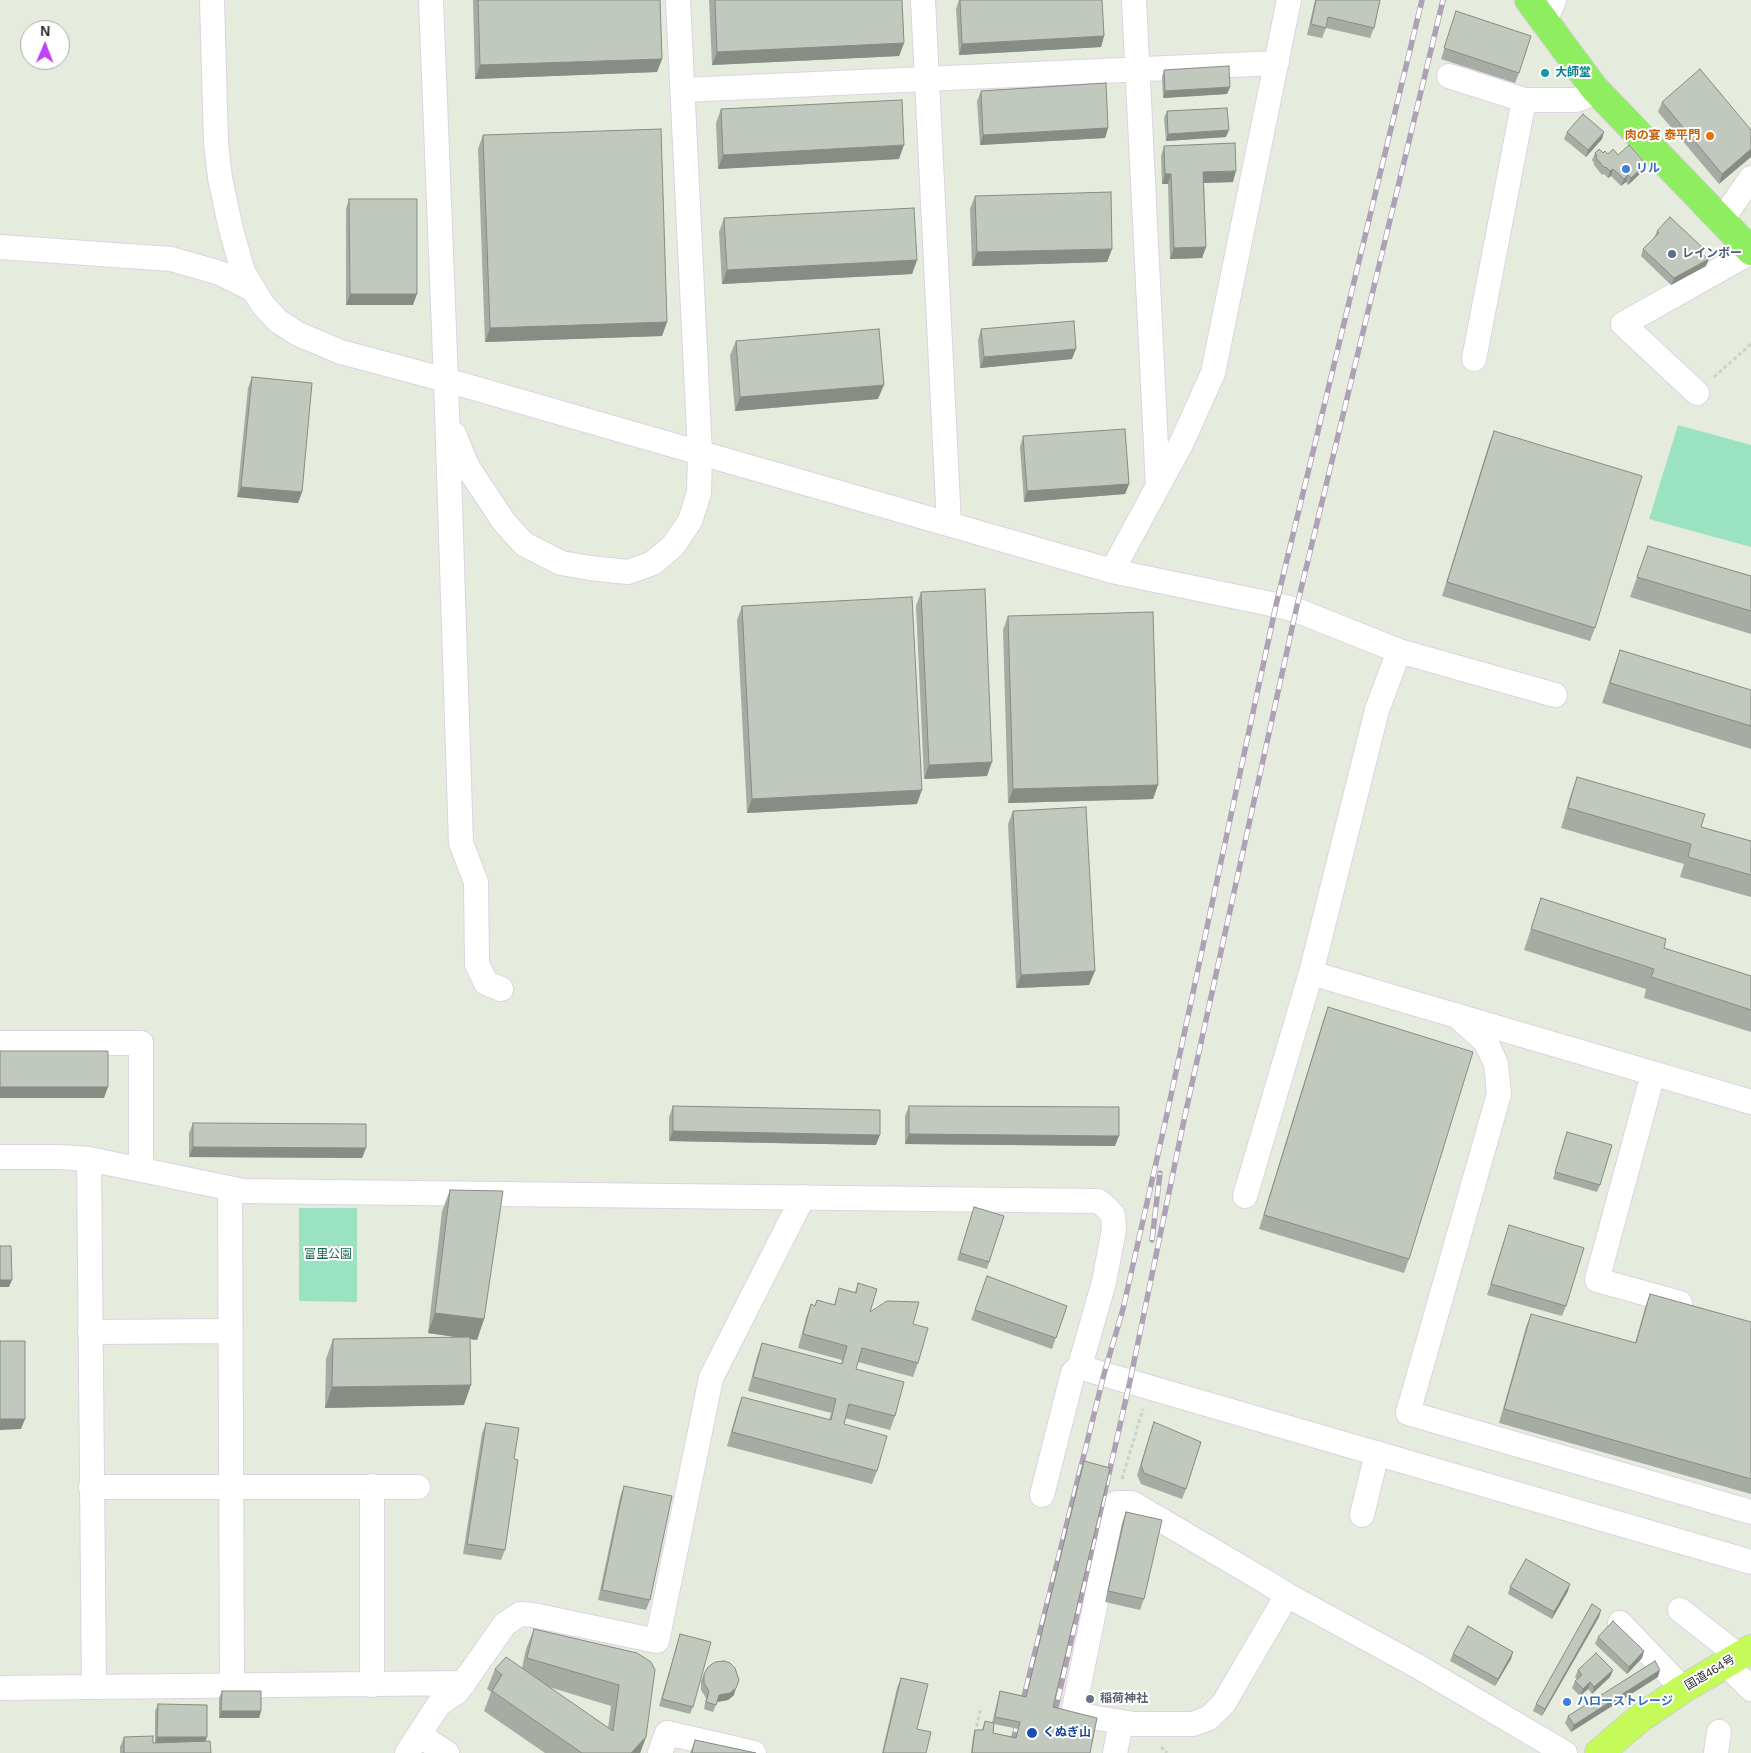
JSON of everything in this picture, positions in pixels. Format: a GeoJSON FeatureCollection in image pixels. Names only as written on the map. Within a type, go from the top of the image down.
{"type":"FeatureCollection","features":[{"type":"Feature","properties":{"kind":"highway","name":"国道464号"},"geometry":{"type":"LineString","coordinates":[[1599,1753],[1639,1719],[1683,1689],[1739,1656]]}},
{"type":"Feature","properties":{"kind":"main road"},"geometry":{"type":"LineString","coordinates":[[1543,7],[1598,92],[1751,252]]}},
{"type":"Feature","properties":{"kind":"street"},"geometry":{"type":"LineString","coordinates":[[212,0],[216,143],[220,178],[231,229],[243,272],[263,305],[278,321],[298,334],[341,352],[446,380],[1112,571],[1296,610],[1399,651],[1556,695]]}},
{"type":"Feature","properties":{"kind":"street"},"geometry":{"type":"LineString","coordinates":[[431,0],[461,843],[476,882],[477,964],[486,983],[501,989]]}},
{"type":"Feature","properties":{"kind":"street"},"geometry":{"type":"LineString","coordinates":[[447,416],[466,466],[504,522],[524,544],[561,563],[628,572],[653,563],[673,546],[690,521],[698,492],[700,453],[678,0]]}},
{"type":"Feature","properties":{"kind":"street"},"geometry":{"type":"LineString","coordinates":[[924,0],[949,524]]}},
{"type":"Feature","properties":{"kind":"street"},"geometry":{"type":"LineString","coordinates":[[1134,0],[1158,486]]}},
{"type":"Feature","properties":{"kind":"street"},"geometry":{"type":"LineString","coordinates":[[1112,571],[1182,442],[1213,373],[1289,0]]}},
{"type":"Feature","properties":{"kind":"street"},"geometry":{"type":"LineString","coordinates":[[683,90],[1277,63]]}},
{"type":"Feature","properties":{"kind":"street"},"geometry":{"type":"LineString","coordinates":[[1449,76],[1524,100],[1576,100],[1598,92]]}},
{"type":"Feature","properties":{"kind":"street"},"geometry":{"type":"LineString","coordinates":[[1474,359],[1524,100]]}},
{"type":"Feature","properties":{"kind":"street"},"geometry":{"type":"LineString","coordinates":[[1721,221],[1751,178]]}},
{"type":"Feature","properties":{"kind":"street"},"geometry":{"type":"LineString","coordinates":[[0,247],[171,259],[220,273],[254,290]]}},
{"type":"Feature","properties":{"kind":"street"},"geometry":{"type":"LineString","coordinates":[[1697,393],[1623,324],[1751,252]]}},
{"type":"Feature","properties":{"kind":"street"},"geometry":{"type":"LineString","coordinates":[[1246,1196],[1311,973],[1378,710],[1399,651]]}},
{"type":"Feature","properties":{"kind":"street"},"geometry":{"type":"LineString","coordinates":[[1311,973],[1751,1102]]}},
{"type":"Feature","properties":{"kind":"street"},"geometry":{"type":"LineString","coordinates":[[1456,1015],[1486,1042],[1496,1064],[1499,1094],[1408,1414],[1751,1512]]}},
{"type":"Feature","properties":{"kind":"street"},"geometry":{"type":"LineString","coordinates":[[0,1042],[141,1044],[141,1170]]}},
{"type":"Feature","properties":{"kind":"street"},"geometry":{"type":"LineString","coordinates":[[1653,1074],[1597,1280],[1697,1308]]}},
{"type":"Feature","properties":{"kind":"street"},"geometry":{"type":"LineString","coordinates":[[0,1157],[89,1159],[243,1191],[1098,1201],[1106,1207],[1112,1216],[1114,1229],[1104,1282],[1080,1366],[1073,1373],[1042,1494]]}},
{"type":"Feature","properties":{"kind":"street"},"geometry":{"type":"LineString","coordinates":[[89,1159],[94,1687]]}},
{"type":"Feature","properties":{"kind":"street"},"geometry":{"type":"LineString","coordinates":[[230,1189],[232,1687]]}},
{"type":"Feature","properties":{"kind":"street"},"geometry":{"type":"LineString","coordinates":[[446,1753],[413,1744],[439,1704],[457,1692],[505,1624],[520,1614],[533,1615],[657,1641],[711,1378],[803,1198]]}},
{"type":"Feature","properties":{"kind":"street"},"geometry":{"type":"LineString","coordinates":[[90,1332],[230,1331]]}},
{"type":"Feature","properties":{"kind":"street"},"geometry":{"type":"LineString","coordinates":[[1080,1366],[1751,1562]]}},
{"type":"Feature","properties":{"kind":"street"},"geometry":{"type":"LineString","coordinates":[[1362,1515],[1377,1453]]}},
{"type":"Feature","properties":{"kind":"street"},"geometry":{"type":"LineString","coordinates":[[372,1486],[372,1685]]}},
{"type":"Feature","properties":{"kind":"street"},"geometry":{"type":"LineString","coordinates":[[92,1487],[418,1487]]}},
{"type":"Feature","properties":{"kind":"street"},"geometry":{"type":"LineString","coordinates":[[1287,1596],[1224,1703],[1209,1718],[1193,1724],[1134,1724],[1073,1714],[1118,1496],[1268,1582],[1287,1596],[1419,1666],[1565,1753]]}},
{"type":"Feature","properties":{"kind":"street"},"geometry":{"type":"LineString","coordinates":[[1680,1610],[1739,1656],[1751,1689]]}},
{"type":"Feature","properties":{"kind":"street"},"geometry":{"type":"LineString","coordinates":[[1620,1624],[1683,1689]]}},
{"type":"Feature","properties":{"kind":"street"},"geometry":{"type":"LineString","coordinates":[[0,1688],[464,1684]]}},
{"type":"Feature","properties":{"kind":"street"},"geometry":{"type":"LineString","coordinates":[[1115,1753],[1120,1722]]}},
{"type":"Feature","properties":{"kind":"street"},"geometry":{"type":"LineString","coordinates":[[660,1753],[667,1733],[754,1753]]}},
{"type":"Feature","properties":{"kind":"path"},"geometry":{"type":"LineString","coordinates":[[1697,393],[1751,344]]}},
{"type":"Feature","properties":{"kind":"path"},"geometry":{"type":"LineString","coordinates":[[1118,1496],[1140,1384]]}},
{"type":"Feature","properties":{"kind":"path"},"geometry":{"type":"LineString","coordinates":[[974,1735],[981,1707]]}},
{"type":"Feature","properties":{"kind":"green space"},"geometry":{"type":"Polygon","coordinates":[[[1678,425],[1751,445],[1751,547],[1649,519],[1678,425]]]}},
{"type":"Feature","properties":{"kind":"green space","name":"富里公園"},"geometry":{"type":"Polygon","coordinates":[[[299,1208],[357,1208],[357,1302],[299,1301],[299,1208]]]}},
{"type":"Feature","properties":{"kind":"building"},"geometry":{"type":"Polygon","coordinates":[[[478,0],[660,0],[662,59],[480,65],[478,0]]]}},
{"type":"Feature","properties":{"kind":"building"},"geometry":{"type":"Polygon","coordinates":[[[715,0],[902,0],[904,43],[717,52],[715,0]]]}},
{"type":"Feature","properties":{"kind":"building"},"geometry":{"type":"Polygon","coordinates":[[[960,0],[1102,0],[1104,36],[962,44],[960,0]]]}},
{"type":"Feature","properties":{"kind":"building"},"geometry":{"type":"Polygon","coordinates":[[[1316,0],[1380,0],[1374,28],[1328,17],[1326,28],[1311,24],[1316,0]]]}},
{"type":"Feature","properties":{"kind":"building"},"geometry":{"type":"Polygon","coordinates":[[[1456,11],[1531,36],[1519,73],[1444,48],[1456,11]]]}},
{"type":"Feature","properties":{"kind":"building"},"geometry":{"type":"Polygon","coordinates":[[[1229,66],[1230,87],[1165,91],[1164,70],[1229,66]]]}},
{"type":"Feature","properties":{"kind":"building"},"geometry":{"type":"Polygon","coordinates":[[[1700,69],[1751,130],[1751,149],[1722,174],[1662,102],[1700,69]]]}},
{"type":"Feature","properties":{"kind":"building"},"geometry":{"type":"Polygon","coordinates":[[[1106,83],[1108,128],[983,135],[981,91],[1106,83]]]}},
{"type":"Feature","properties":{"kind":"building"},"geometry":{"type":"Polygon","coordinates":[[[902,100],[904,145],[723,155],[721,109],[902,100]]]}},
{"type":"Feature","properties":{"kind":"building"},"geometry":{"type":"Polygon","coordinates":[[[1227,108],[1229,130],[1168,134],[1167,111],[1227,108]]]}},
{"type":"Feature","properties":{"kind":"building"},"geometry":{"type":"Polygon","coordinates":[[[1583,114],[1604,132],[1588,150],[1567,132],[1583,114]]]}},
{"type":"Feature","properties":{"kind":"building"},"geometry":{"type":"Polygon","coordinates":[[[661,129],[667,322],[490,328],[483,135],[661,129]]]}},
{"type":"Feature","properties":{"kind":"building"},"geometry":{"type":"Polygon","coordinates":[[[1235,143],[1236,171],[1203,172],[1206,247],[1174,248],[1171,174],[1165,174],[1164,146],[1235,143]]]}},
{"type":"Feature","properties":{"kind":"building"},"geometry":{"type":"Polygon","coordinates":[[[1629,145],[1646,164],[1631,178],[1628,175],[1624,179],[1613,169],[1610,171],[1596,158],[1595,153],[1599,149],[1603,153],[1605,151],[1608,154],[1613,149],[1618,155],[1629,145]]]}},
{"type":"Feature","properties":{"kind":"building"},"geometry":{"type":"Polygon","coordinates":[[[1111,192],[1112,249],[977,252],[975,196],[1111,192]]]}},
{"type":"Feature","properties":{"kind":"building"},"geometry":{"type":"Polygon","coordinates":[[[349,199],[417,199],[417,294],[350,294],[349,199]]]}},
{"type":"Feature","properties":{"kind":"building"},"geometry":{"type":"Polygon","coordinates":[[[914,208],[917,260],[727,270],[724,218],[914,208]]]}},
{"type":"Feature","properties":{"kind":"building"},"geometry":{"type":"Polygon","coordinates":[[[1670,217],[1704,249],[1700,253],[1709,259],[1674,278],[1643,249],[1659,233],[1657,231],[1670,217]]]}},
{"type":"Feature","properties":{"kind":"building"},"geometry":{"type":"Polygon","coordinates":[[[1074,321],[1076,349],[984,357],[981,329],[1074,321]]]}},
{"type":"Feature","properties":{"kind":"building"},"geometry":{"type":"Polygon","coordinates":[[[879,329],[884,385],[740,397],[736,341],[879,329]]]}},
{"type":"Feature","properties":{"kind":"building"},"geometry":{"type":"Polygon","coordinates":[[[252,377],[312,383],[302,492],[241,487],[252,377]]]}},
{"type":"Feature","properties":{"kind":"building"},"geometry":{"type":"Polygon","coordinates":[[[1125,429],[1129,484],[1027,491],[1023,436],[1125,429]]]}},
{"type":"Feature","properties":{"kind":"building"},"geometry":{"type":"Polygon","coordinates":[[[1494,431],[1642,476],[1595,628],[1447,582],[1494,431]]]}},
{"type":"Feature","properties":{"kind":"building"},"geometry":{"type":"Polygon","coordinates":[[[1648,546],[1751,576],[1751,611],[1637,577],[1648,546]]]}},
{"type":"Feature","properties":{"kind":"building"},"geometry":{"type":"Polygon","coordinates":[[[985,589],[992,762],[929,765],[921,592],[985,589]]]}},
{"type":"Feature","properties":{"kind":"building"},"geometry":{"type":"Polygon","coordinates":[[[912,597],[922,790],[752,799],[742,606],[912,597]]]}},
{"type":"Feature","properties":{"kind":"building"},"geometry":{"type":"Polygon","coordinates":[[[1153,612],[1158,785],[1013,789],[1008,616],[1153,612]]]}},
{"type":"Feature","properties":{"kind":"building"},"geometry":{"type":"Polygon","coordinates":[[[1620,650],[1751,690],[1751,726],[1610,683],[1620,650]]]}},
{"type":"Feature","properties":{"kind":"building"},"geometry":{"type":"Polygon","coordinates":[[[1577,777],[1705,814],[1701,827],[1751,841],[1751,875],[1688,857],[1691,844],[1568,808],[1577,777]]]}},
{"type":"Feature","properties":{"kind":"building"},"geometry":{"type":"Polygon","coordinates":[[[1086,807],[1095,971],[1021,975],[1013,811],[1086,807]]]}},
{"type":"Feature","properties":{"kind":"building"},"geometry":{"type":"Polygon","coordinates":[[[1541,898],[1666,939],[1664,948],[1751,976],[1751,1010],[1651,977],[1654,969],[1531,929],[1541,898]]]}},
{"type":"Feature","properties":{"kind":"building"},"geometry":{"type":"Polygon","coordinates":[[[1328,1007],[1473,1052],[1409,1259],[1264,1215],[1328,1007]]]}},
{"type":"Feature","properties":{"kind":"building"},"geometry":{"type":"Polygon","coordinates":[[[0,1051],[108,1051],[108,1087],[0,1087],[0,1051]]]}},
{"type":"Feature","properties":{"kind":"building"},"geometry":{"type":"Polygon","coordinates":[[[673,1106],[880,1110],[880,1135],[673,1131],[673,1106]]]}},
{"type":"Feature","properties":{"kind":"building"},"geometry":{"type":"Polygon","coordinates":[[[909,1106],[1119,1107],[1119,1136],[909,1134],[909,1106]]]}},
{"type":"Feature","properties":{"kind":"building"},"geometry":{"type":"Polygon","coordinates":[[[193,1123],[366,1124],[366,1148],[193,1147],[193,1123]]]}},
{"type":"Feature","properties":{"kind":"building"},"geometry":{"type":"Polygon","coordinates":[[[1567,1132],[1612,1145],[1600,1185],[1555,1172],[1567,1132]]]}},
{"type":"Feature","properties":{"kind":"building"},"geometry":{"type":"Polygon","coordinates":[[[450,1190],[503,1191],[484,1319],[435,1313],[450,1190]]]}},
{"type":"Feature","properties":{"kind":"building"},"geometry":{"type":"Polygon","coordinates":[[[974,1207],[1004,1216],[989,1262],[960,1253],[974,1207]]]}},
{"type":"Feature","properties":{"kind":"building"},"geometry":{"type":"Polygon","coordinates":[[[1509,1225],[1584,1248],[1566,1306],[1491,1284],[1509,1225]]]}},
{"type":"Feature","properties":{"kind":"building"},"geometry":{"type":"Polygon","coordinates":[[[0,1246],[11,1246],[12,1280],[0,1280],[0,1246]]]}},
{"type":"Feature","properties":{"kind":"building"},"geometry":{"type":"Polygon","coordinates":[[[987,1276],[1067,1306],[1056,1338],[975,1310],[987,1276]]]}},
{"type":"Feature","properties":{"kind":"building"},"geometry":{"type":"Polygon","coordinates":[[[858,1283],[877,1289],[870,1312],[887,1301],[919,1302],[913,1324],[928,1328],[918,1363],[862,1348],[856,1369],[904,1382],[895,1416],[849,1404],[844,1424],[887,1436],[877,1471],[732,1432],[742,1397],[831,1420],[836,1399],[753,1377],[762,1343],[842,1364],[847,1346],[803,1334],[811,1304],[815,1306],[817,1300],[835,1305],[839,1288],[856,1293],[858,1283]]]}},
{"type":"Feature","properties":{"kind":"building"},"geometry":{"type":"Polygon","coordinates":[[[1650,1294],[1751,1322],[1751,1479],[1504,1409],[1531,1314],[1636,1343],[1650,1294]]]}},
{"type":"Feature","properties":{"kind":"building"},"geometry":{"type":"Polygon","coordinates":[[[470,1337],[471,1385],[332,1387],[333,1339],[470,1337]]]}},
{"type":"Feature","properties":{"kind":"building"},"geometry":{"type":"Polygon","coordinates":[[[0,1341],[25,1341],[25,1419],[0,1419],[0,1341]]]}},
{"type":"Feature","properties":{"kind":"building"},"geometry":{"type":"Polygon","coordinates":[[[1154,1422],[1201,1442],[1186,1489],[1144,1473],[1141,1465],[1154,1422]]]}},
{"type":"Feature","properties":{"kind":"building"},"geometry":{"type":"Polygon","coordinates":[[[486,1423],[519,1428],[514,1459],[518,1460],[505,1550],[467,1544],[486,1423]]]}},
{"type":"Feature","properties":{"kind":"building"},"geometry":{"type":"Polygon","coordinates":[[[1084,1461],[1110,1468],[1053,1707],[1097,1718],[1090,1753],[972,1753],[975,1730],[983,1730],[985,1721],[994,1723],[993,1733],[1016,1738],[1020,1722],[995,1717],[1000,1691],[1026,1697],[1084,1461]]]}},
{"type":"Feature","properties":{"kind":"building"},"geometry":{"type":"Polygon","coordinates":[[[624,1486],[672,1496],[650,1600],[602,1590],[624,1486]]]}},
{"type":"Feature","properties":{"kind":"building"},"geometry":{"type":"Polygon","coordinates":[[[1126,1512],[1162,1520],[1144,1599],[1108,1591],[1126,1512]]]}},
{"type":"Feature","properties":{"kind":"building"},"geometry":{"type":"Polygon","coordinates":[[[1526,1559],[1570,1584],[1554,1612],[1510,1587],[1526,1559]]]}},
{"type":"Feature","properties":{"kind":"building"},"geometry":{"type":"Polygon","coordinates":[[[1592,1604],[1601,1610],[1545,1709],[1536,1704],[1592,1604]]]}},
{"type":"Feature","properties":{"kind":"building"},"geometry":{"type":"Polygon","coordinates":[[[1613,1621],[1644,1651],[1629,1667],[1598,1637],[1613,1621]]]}},
{"type":"Feature","properties":{"kind":"building"},"geometry":{"type":"Polygon","coordinates":[[[1468,1626],[1513,1652],[1498,1679],[1453,1654],[1468,1626]]]}},
{"type":"Feature","properties":{"kind":"building"},"geometry":{"type":"Polygon","coordinates":[[[534,1629],[637,1653],[651,1662],[655,1670],[646,1737],[631,1753],[582,1753],[492,1691],[502,1675],[495,1669],[506,1657],[613,1731],[619,1685],[527,1658],[534,1629]]]}},
{"type":"Feature","properties":{"kind":"building"},"geometry":{"type":"Polygon","coordinates":[[[680,1634],[711,1642],[693,1707],[662,1699],[680,1634]]]}},
{"type":"Feature","properties":{"kind":"building"},"geometry":{"type":"Polygon","coordinates":[[[1596,1653],[1613,1670],[1594,1687],[1590,1682],[1583,1689],[1575,1681],[1582,1675],[1578,1670],[1596,1653]]]}},
{"type":"Feature","properties":{"kind":"building"},"geometry":{"type":"Polygon","coordinates":[[[724,1661],[730,1663],[735,1668],[739,1680],[736,1688],[730,1693],[719,1695],[716,1705],[706,1702],[709,1691],[704,1683],[704,1674],[708,1667],[715,1662],[724,1661]]]}},
{"type":"Feature","properties":{"kind":"building"},"geometry":{"type":"Polygon","coordinates":[[[1655,1661],[1660,1670],[1574,1725],[1568,1716],[1655,1661]]]}},
{"type":"Feature","properties":{"kind":"building"},"geometry":{"type":"Polygon","coordinates":[[[901,1678],[928,1684],[917,1729],[931,1732],[926,1753],[883,1753],[901,1678]]]}},
{"type":"Feature","properties":{"kind":"building"},"geometry":{"type":"Polygon","coordinates":[[[222,1691],[261,1691],[261,1711],[221,1711],[222,1691]]]}},
{"type":"Feature","properties":{"kind":"building"},"geometry":{"type":"Polygon","coordinates":[[[158,1704],[207,1705],[207,1737],[157,1737],[158,1704]]]}},
{"type":"Feature","properties":{"kind":"building"},"geometry":{"type":"Polygon","coordinates":[[[153,1736],[153,1743],[210,1741],[211,1753],[124,1753],[124,1737],[153,1736]]]}},
{"type":"Feature","properties":{"kind":"building"},"geometry":{"type":"Polygon","coordinates":[[[695,1740],[756,1753],[692,1753],[695,1740]]]}},
{"type":"Feature","properties":{"kind":"railway"},"geometry":{"type":"LineString","coordinates":[[1010,1753],[1104,1374],[1123,1309],[1167,1114],[1276,605],[1422,0]]}},
{"type":"Feature","properties":{"kind":"railway"},"geometry":{"type":"LineString","coordinates":[[1053,1721],[1130,1381],[1184,1120],[1296,610],[1443,0]]}},
{"type":"Feature","properties":{"kind":"railway"},"geometry":{"type":"LineString","coordinates":[[1152,1240],[1160,1173]]}},
{"type":"Feature","properties":{"kind":"place","name":"大師堂"},"geometry":{"type":"Point","coordinates":[1545,73]}},
{"type":"Feature","properties":{"kind":"place","name":"肉の宴 泰平門"},"geometry":{"type":"Point","coordinates":[1710,136]}},
{"type":"Feature","properties":{"kind":"place","name":"リル"},"geometry":{"type":"Point","coordinates":[1626,169]}},
{"type":"Feature","properties":{"kind":"place","name":"レインボー"},"geometry":{"type":"Point","coordinates":[1672,254]}},
{"type":"Feature","properties":{"kind":"place","name":"稲荷神社"},"geometry":{"type":"Point","coordinates":[1090,1699]}},
{"type":"Feature","properties":{"kind":"place","name":"ハローストレージ"},"geometry":{"type":"Point","coordinates":[1567,1702]}},
{"type":"Feature","properties":{"kind":"place","name":"くぬぎ山"},"geometry":{"type":"Point","coordinates":[1032,1733]}}]}
